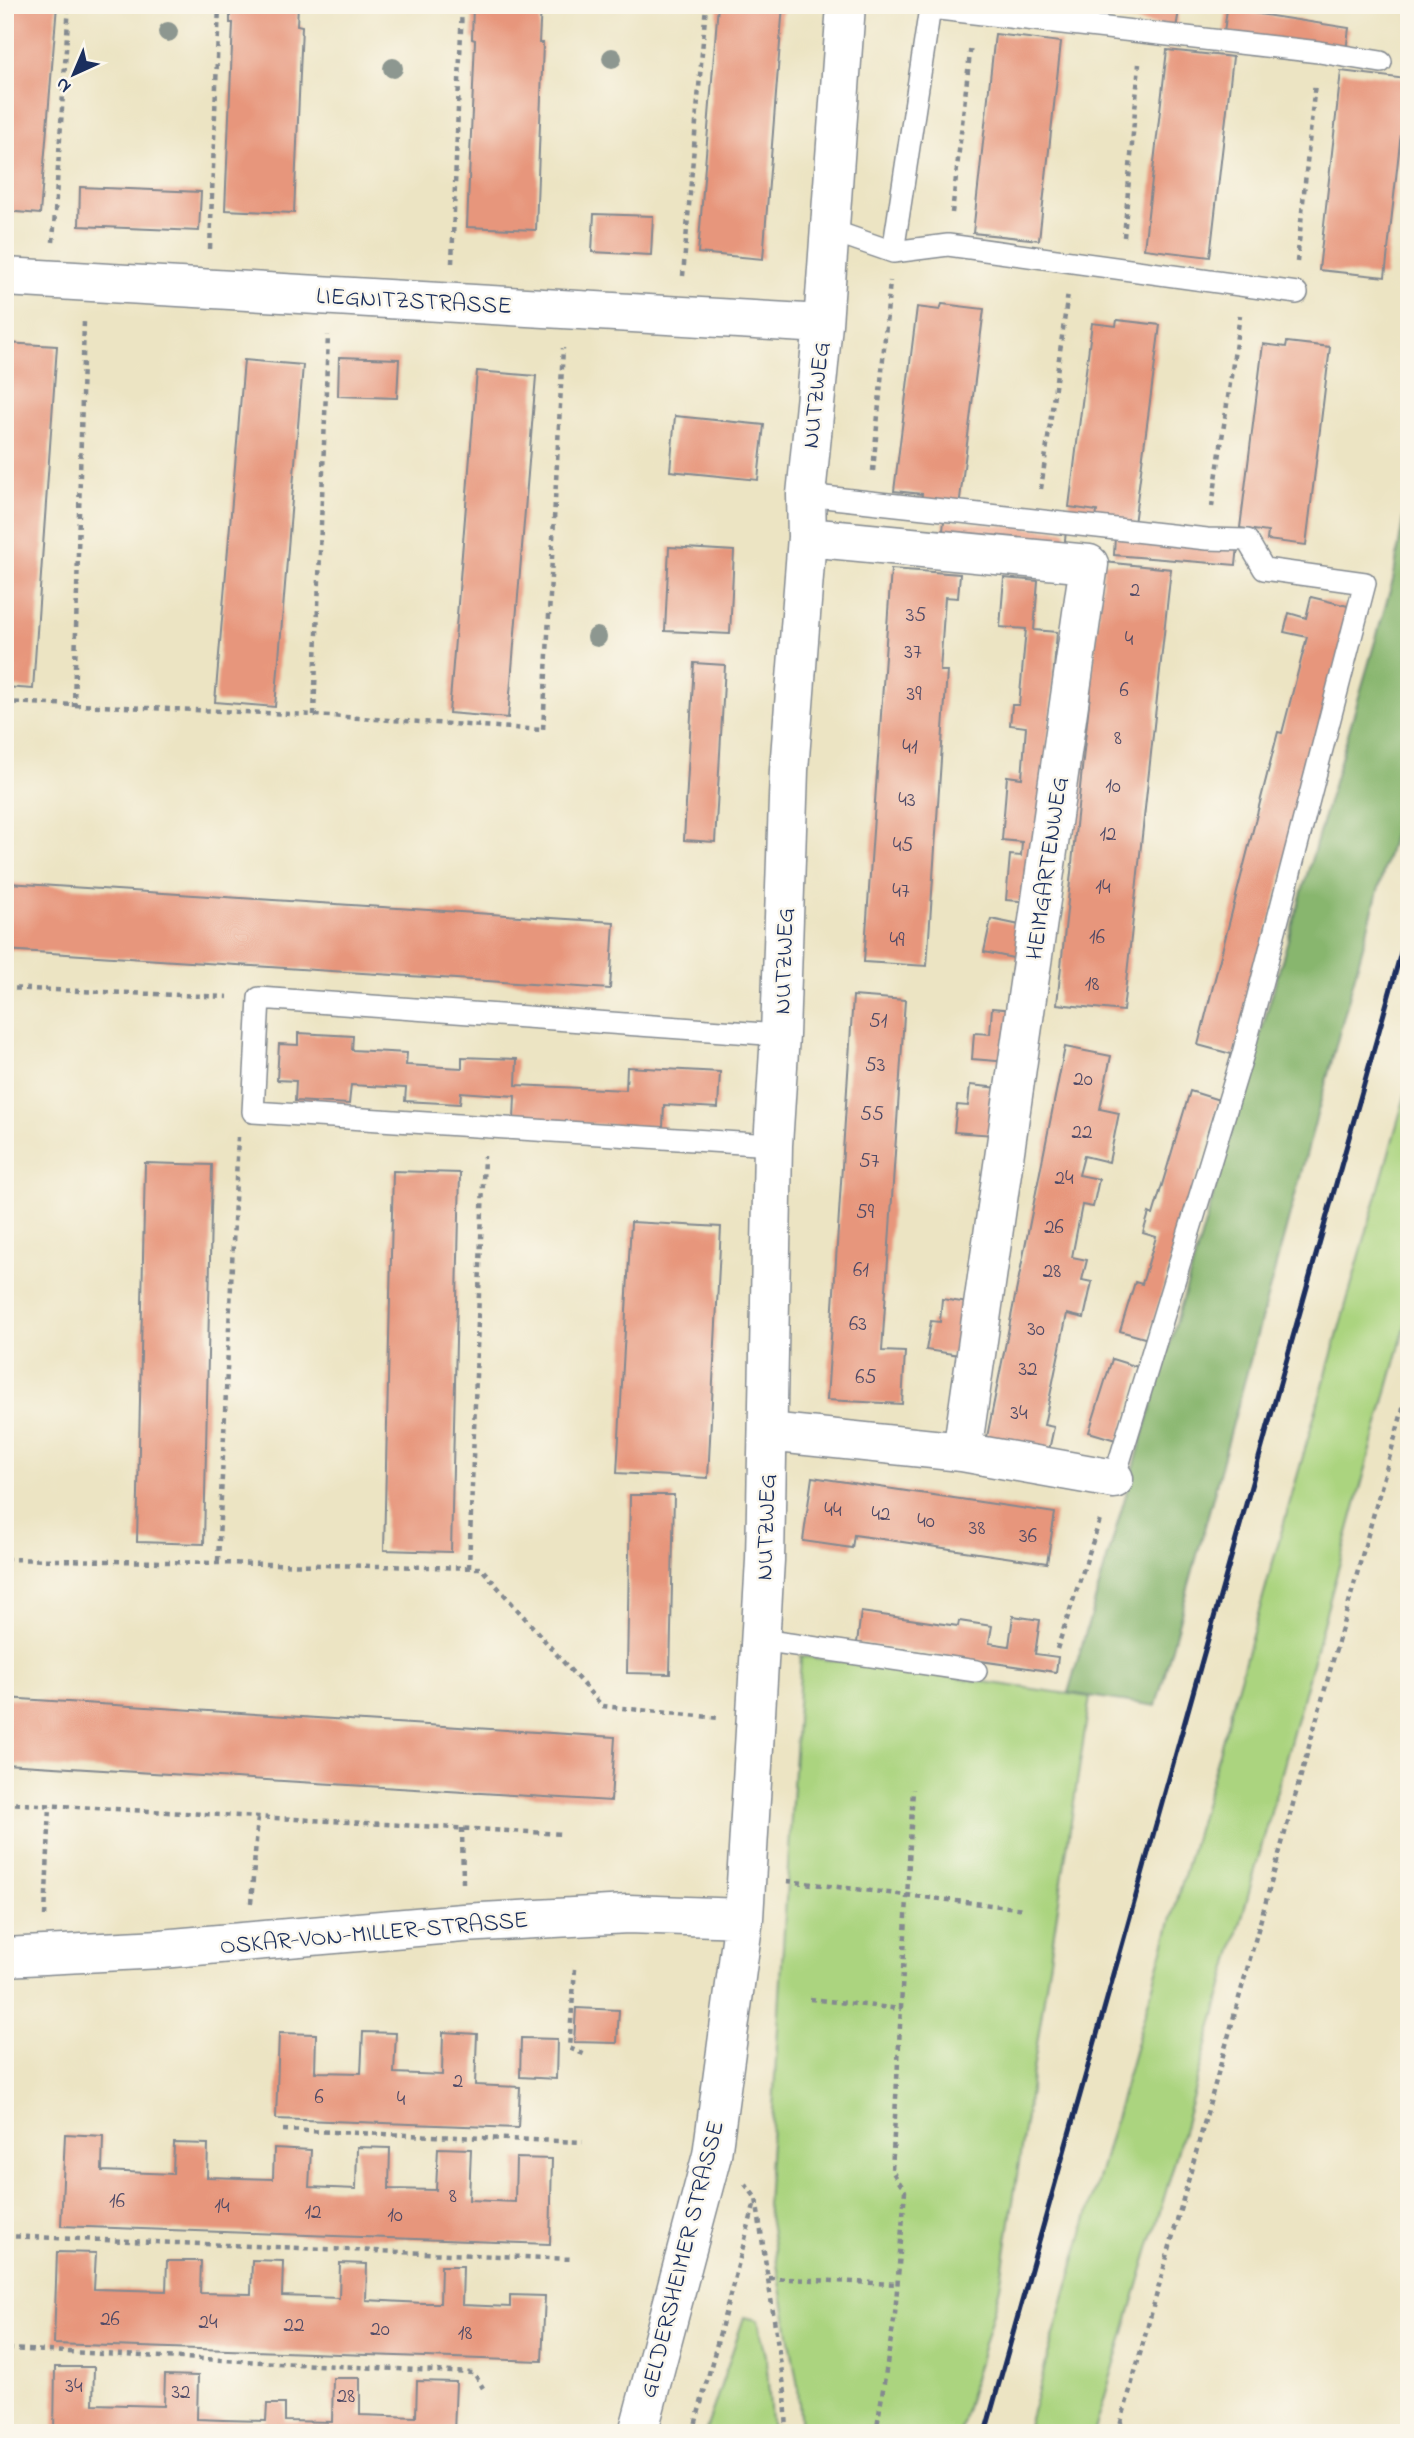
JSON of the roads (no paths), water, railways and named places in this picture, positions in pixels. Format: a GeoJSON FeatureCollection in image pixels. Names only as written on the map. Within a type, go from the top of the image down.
{"type":"FeatureCollection","features":[{"type":"Feature","properties":{"kind":"street","name":"NUTZWEG"},"geometry":{"type":"LineString","coordinates":[[744,1918],[761,1640],[773,1144],[780,1035],[789,770],[807,537],[806,495],[846,5]]}},
{"type":"Feature","properties":{"kind":"street","name":"LIEGNITZSTRASSE"},"geometry":{"type":"LineString","coordinates":[[5,277],[822,324]]}},
{"type":"Feature","properties":{"kind":"street","name":"HEIMGARTENWEG"},"geometry":{"type":"LineString","coordinates":[[807,537],[1089,564],[962,1452]]}},
{"type":"Feature","properties":{"kind":"street"},"geometry":{"type":"LineString","coordinates":[[768,1432],[962,1452],[1114,1479]]}},
{"type":"Feature","properties":{"kind":"street","name":"OSKAR-VON-MILLER-STRASSE"},"geometry":{"type":"LineString","coordinates":[[5,1957],[247,1943],[463,1923],[628,1914],[744,1918]]}},
{"type":"Feature","properties":{"kind":"street","name":"GELDERSHEIMER STRASSE"},"geometry":{"type":"LineString","coordinates":[[638,2433],[712,2155],[744,1918]]}},
{"type":"Feature","properties":{"kind":"lane"},"geometry":{"type":"LineString","coordinates":[[893,252],[930,8],[1319,52],[1381,62]]}},
{"type":"Feature","properties":{"kind":"lane"},"geometry":{"type":"LineString","coordinates":[[827,229],[893,252],[948,245],[1295,292]]}},
{"type":"Feature","properties":{"kind":"lane"},"geometry":{"type":"LineString","coordinates":[[806,495],[1207,539],[1247,540],[1264,569],[1365,583],[1243,1054],[1114,1479]]}},
{"type":"Feature","properties":{"kind":"lane"},"geometry":{"type":"LineString","coordinates":[[773,1144],[253,1112],[259,998],[780,1035]]}},
{"type":"Feature","properties":{"kind":"lane"},"geometry":{"type":"LineString","coordinates":[[761,1640],[976,1671]]}},
{"type":"Feature","properties":{"kind":"railway"},"geometry":{"type":"LineString","coordinates":[[985,2433],[1409,924]]}}]}
